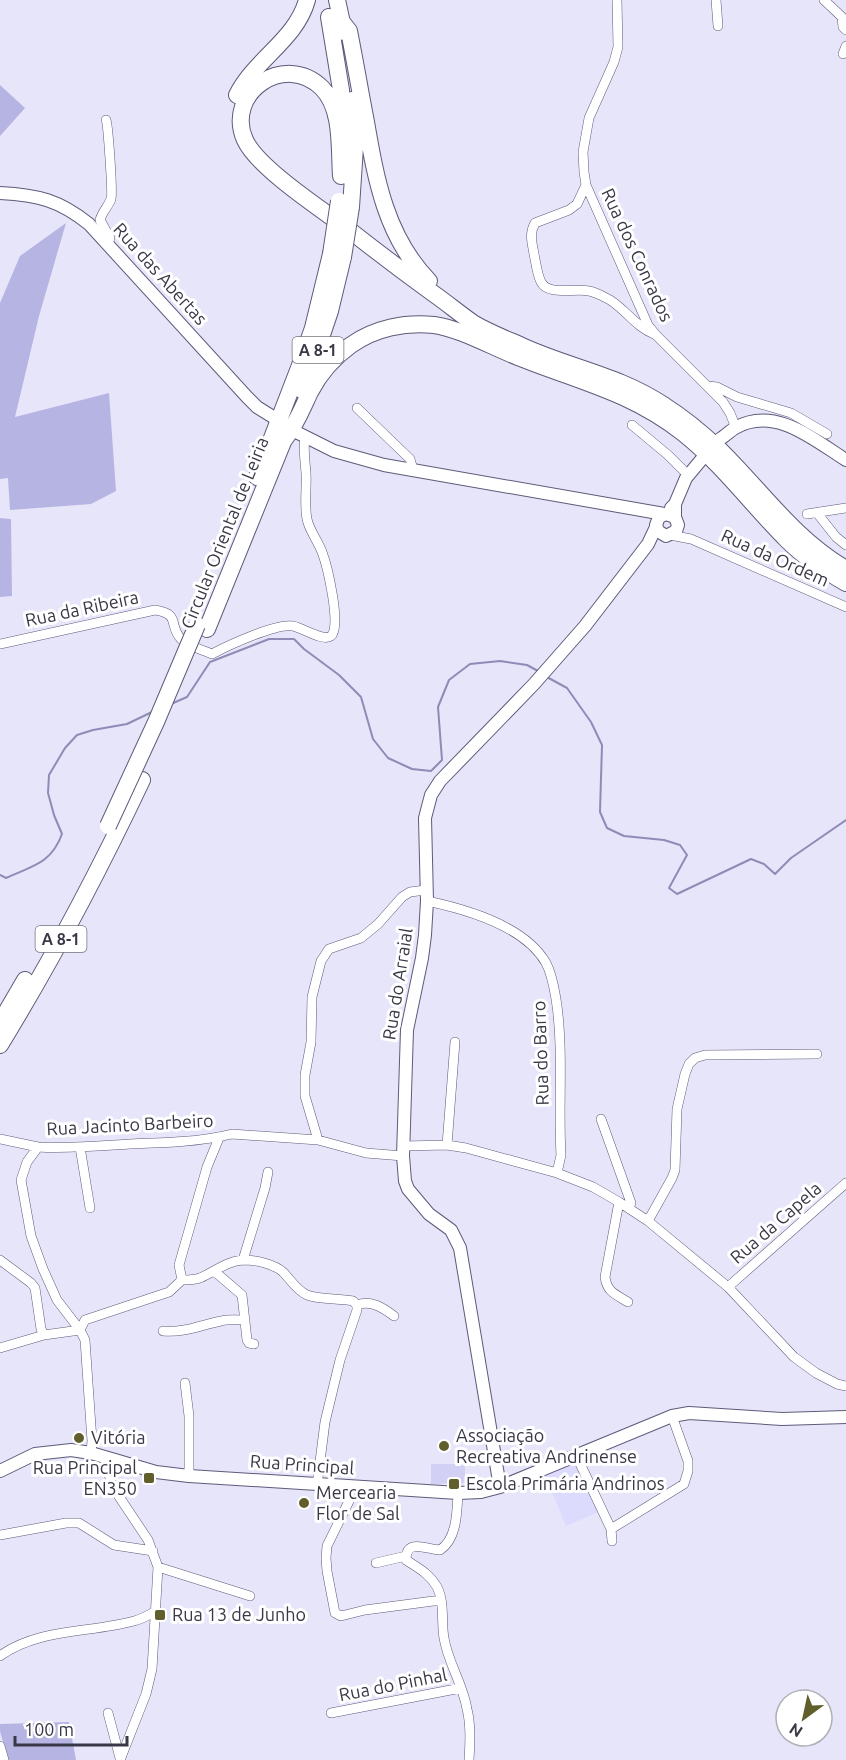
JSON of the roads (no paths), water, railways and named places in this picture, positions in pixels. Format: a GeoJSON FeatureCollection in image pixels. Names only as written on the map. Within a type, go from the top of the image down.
{"type":"FeatureCollection","features":[{"type":"Feature","properties":{"kind":"highway"},"geometry":{"type":"LineString","coordinates":[[307,0],[291,32],[247,80],[236,97],[231,123],[233,137],[239,150],[249,163],[385,266],[482,335],[521,358]]}},
{"type":"Feature","properties":{"kind":"highway","name":"Circular Oriental de Leiria"},"geometry":{"type":"LineString","coordinates":[[326,0],[341,90],[344,135],[341,176],[345,204]]}},
{"type":"Feature","properties":{"kind":"highway","name":"Circular Oriental de Leiria"},"geometry":{"type":"LineString","coordinates":[[0,1046],[63,934],[113,829],[156,723],[296,437],[338,285],[338,256],[345,204],[354,167],[352,91],[337,0]]}},
{"type":"Feature","properties":{"kind":"highway"},"geometry":{"type":"LineString","coordinates":[[342,22],[349,31],[374,169],[394,232],[411,261],[424,276],[453,303],[490,331]]}},
{"type":"Feature","properties":{"kind":"highway"},"geometry":{"type":"LineString","coordinates":[[341,176],[334,110],[321,87],[301,75],[286,73],[267,79],[256,86],[243,104],[241,124],[246,142],[256,156],[287,183],[474,323],[525,347],[630,385],[668,408],[719,449],[796,531],[846,569]]}},
{"type":"Feature","properties":{"kind":"highway","name":"Circular Oriental de Leiria"},"geometry":{"type":"LineString","coordinates":[[202,627],[299,368],[338,256]]}},
{"type":"Feature","properties":{"kind":"highway"},"geometry":{"type":"LineString","coordinates":[[296,437],[294,427],[314,386],[328,366],[352,344],[374,333],[399,326],[435,325],[448,328],[632,400],[668,422],[685,434],[711,459],[789,542],[828,573],[846,583]]}},
{"type":"Feature","properties":{"kind":"highway","name":"Circular Oriental de Leiria"},"geometry":{"type":"LineString","coordinates":[[0,1023],[113,829]]}},
{"type":"Feature","properties":{"kind":"street","name":"Rua dos Conrados"},"geometry":{"type":"LineString","coordinates":[[617,0],[618,47],[614,62],[589,118],[583,152],[586,185],[648,325],[723,402],[736,428]]}},
{"type":"Feature","properties":{"kind":"street"},"geometry":{"type":"LineString","coordinates":[[716,0],[718,26]]}},
{"type":"Feature","properties":{"kind":"street"},"geometry":{"type":"LineString","coordinates":[[824,0],[844,12],[843,27],[846,30]]}},
{"type":"Feature","properties":{"kind":"street"},"geometry":{"type":"LineString","coordinates":[[106,120],[111,198],[99,220],[110,238],[108,243]]}},
{"type":"Feature","properties":{"kind":"street"},"geometry":{"type":"LineString","coordinates":[[586,185],[577,204],[569,210],[535,223],[532,229],[531,239],[541,283],[548,289],[558,291],[576,289],[591,291],[610,300],[644,330],[656,335]]}},
{"type":"Feature","properties":{"kind":"street","name":"Rua das Abertas"},"geometry":{"type":"LineString","coordinates":[[0,193],[33,196],[52,201],[64,206],[89,224],[247,397],[257,407],[273,417]]}},
{"type":"Feature","properties":{"kind":"street"},"geometry":{"type":"LineString","coordinates":[[708,386],[717,387],[737,397],[791,413],[827,435]]}},
{"type":"Feature","properties":{"kind":"street"},"geometry":{"type":"LineString","coordinates":[[357,408],[410,459],[413,470]]}},
{"type":"Feature","properties":{"kind":"street"},"geometry":{"type":"LineString","coordinates":[[720,439],[736,428],[753,422],[774,421],[796,430],[846,460]]}},
{"type":"Feature","properties":{"kind":"street"},"geometry":{"type":"LineString","coordinates":[[632,426],[668,455],[688,475]]}},
{"type":"Feature","properties":{"kind":"street"},"geometry":{"type":"LineString","coordinates":[[296,437],[384,465],[645,511],[666,520],[660,534],[668,536]]}},
{"type":"Feature","properties":{"kind":"street","name":"Rua da Ribeira"},"geometry":{"type":"LineString","coordinates":[[0,644],[155,610],[166,611],[172,616],[182,640],[212,654],[239,641],[282,626],[292,626],[322,638],[329,637],[333,634],[335,627],[335,613],[327,567],[306,514],[303,449],[296,437]]}},
{"type":"Feature","properties":{"kind":"street","name":"Rua do Arraial"},"geometry":{"type":"LineString","coordinates":[[500,1487],[460,1248],[451,1230],[429,1214],[408,1190],[405,1181],[403,1151],[407,1030],[423,949],[426,895],[425,818],[433,790],[547,670],[599,609],[666,520],[688,475],[700,460]]}},
{"type":"Feature","properties":{"kind":"street"},"geometry":{"type":"LineString","coordinates":[[807,514],[846,508]]}},
{"type":"Feature","properties":{"kind":"street"},"geometry":{"type":"LineString","coordinates":[[817,513],[825,526],[846,545]]}},
{"type":"Feature","properties":{"kind":"street","name":"Rua da Ordem"},"geometry":{"type":"LineString","coordinates":[[666,520],[691,539],[846,607]]}},
{"type":"Feature","properties":{"kind":"street","name":"Rua do Arraial"},"geometry":{"type":"LineString","coordinates":[[648,544],[668,536]]}},
{"type":"Feature","properties":{"kind":"street","name":"Rua da Ordem"},"geometry":{"type":"LineString","coordinates":[[668,536],[691,539]]}},
{"type":"Feature","properties":{"kind":"street"},"geometry":{"type":"LineString","coordinates":[[318,1140],[305,1096],[305,1075],[311,1042],[312,997],[321,961],[329,949],[361,938],[378,924],[402,897],[410,892],[426,895]]}},
{"type":"Feature","properties":{"kind":"street","name":"Rua do Barro"},"geometry":{"type":"LineString","coordinates":[[426,895],[489,919],[508,929],[538,952],[547,964],[553,982],[560,1025],[561,1155],[557,1173]]}},
{"type":"Feature","properties":{"kind":"street"},"geometry":{"type":"LineString","coordinates":[[447,1145],[455,1042]]}},
{"type":"Feature","properties":{"kind":"street"},"geometry":{"type":"LineString","coordinates":[[648,1221],[675,1170],[677,1109],[685,1074],[689,1064],[695,1058],[705,1055],[817,1054]]}},
{"type":"Feature","properties":{"kind":"street"},"geometry":{"type":"LineString","coordinates":[[601,1119],[631,1203],[628,1208]]}},
{"type":"Feature","properties":{"kind":"street","name":"Rua Jacinto Barbeiro"},"geometry":{"type":"LineString","coordinates":[[91,1453],[85,1340],[57,1300],[43,1269],[31,1236],[21,1180],[27,1162],[38,1147],[80,1147],[219,1137],[232,1134],[318,1140],[366,1153],[447,1145],[557,1173],[593,1187],[648,1221],[728,1287],[794,1357],[816,1373],[846,1386]]}},
{"type":"Feature","properties":{"kind":"street"},"geometry":{"type":"LineString","coordinates":[[182,1280],[178,1265],[207,1167],[219,1137]]}},
{"type":"Feature","properties":{"kind":"street"},"geometry":{"type":"LineString","coordinates":[[0,1139],[38,1147]]}},
{"type":"Feature","properties":{"kind":"street"},"geometry":{"type":"LineString","coordinates":[[80,1147],[90,1208]]}},
{"type":"Feature","properties":{"kind":"street"},"geometry":{"type":"LineString","coordinates":[[243,1260],[268,1172]]}},
{"type":"Feature","properties":{"kind":"street","name":"Rua da Capela"},"geometry":{"type":"LineString","coordinates":[[728,1287],[846,1183]]}},
{"type":"Feature","properties":{"kind":"street"},"geometry":{"type":"LineString","coordinates":[[619,1202],[605,1277],[606,1286],[628,1302]]}},
{"type":"Feature","properties":{"kind":"street"},"geometry":{"type":"LineString","coordinates":[[0,1260],[32,1283],[35,1288],[41,1329],[44,1335]]}},
{"type":"Feature","properties":{"kind":"street"},"geometry":{"type":"LineString","coordinates":[[0,1348],[44,1335],[80,1330],[85,1320],[169,1292],[182,1280],[197,1279],[228,1264],[243,1260],[272,1265],[282,1271],[304,1294],[353,1301],[357,1305]]}},
{"type":"Feature","properties":{"kind":"street"},"geometry":{"type":"LineString","coordinates":[[214,1271],[242,1295],[247,1340],[254,1344]]}},
{"type":"Feature","properties":{"kind":"street"},"geometry":{"type":"LineString","coordinates":[[357,1305],[364,1302],[372,1303],[394,1316]]}},
{"type":"Feature","properties":{"kind":"street"},"geometry":{"type":"LineString","coordinates":[[317,1485],[325,1422],[340,1360],[357,1305]]}},
{"type":"Feature","properties":{"kind":"street"},"geometry":{"type":"LineString","coordinates":[[163,1331],[186,1330],[227,1320],[245,1320]]}},
{"type":"Feature","properties":{"kind":"street"},"geometry":{"type":"LineString","coordinates":[[185,1383],[189,1416],[189,1476]]}},
{"type":"Feature","properties":{"kind":"street","name":"Rua Principal"},"geometry":{"type":"LineString","coordinates":[[0,1471],[35,1454],[71,1450],[91,1453],[156,1472],[189,1476],[458,1493],[481,1492],[500,1487],[672,1416],[689,1413],[782,1419],[846,1417]]}},
{"type":"Feature","properties":{"kind":"street"},"geometry":{"type":"LineString","coordinates":[[611,1529],[684,1484],[688,1461],[672,1416]]}},
{"type":"Feature","properties":{"kind":"street"},"geometry":{"type":"LineString","coordinates":[[576,1455],[611,1529],[612,1541]]}},
{"type":"Feature","properties":{"kind":"street"},"geometry":{"type":"LineString","coordinates":[[111,1459],[109,1474],[112,1486],[148,1540],[158,1567],[152,1669],[148,1686],[120,1759]]}},
{"type":"Feature","properties":{"kind":"street"},"geometry":{"type":"LineString","coordinates":[[351,1486],[349,1501],[327,1546],[327,1571],[335,1613],[341,1616],[365,1610],[441,1600]]}},
{"type":"Feature","properties":{"kind":"street"},"geometry":{"type":"LineString","coordinates":[[458,1493],[457,1514],[451,1537],[445,1547],[440,1550],[413,1547],[408,1550],[406,1560],[428,1574],[439,1591],[448,1658],[468,1709],[469,1760]]}},
{"type":"Feature","properties":{"kind":"street"},"geometry":{"type":"LineString","coordinates":[[0,1535],[66,1522],[79,1523],[114,1545],[153,1551]]}},
{"type":"Feature","properties":{"kind":"street"},"geometry":{"type":"LineString","coordinates":[[376,1563],[406,1556]]}},
{"type":"Feature","properties":{"kind":"street"},"geometry":{"type":"LineString","coordinates":[[158,1567],[250,1596]]}},
{"type":"Feature","properties":{"kind":"street"},"geometry":{"type":"LineString","coordinates":[[0,1656],[11,1649],[44,1638],[136,1620],[156,1611]]}},
{"type":"Feature","properties":{"kind":"street","name":"Rua do Pinhal"},"geometry":{"type":"LineString","coordinates":[[331,1713],[461,1688]]}},
{"type":"Feature","properties":{"kind":"street"},"geometry":{"type":"LineString","coordinates":[[108,1713],[120,1759]]}},
{"type":"Feature","properties":{"kind":"street"},"geometry":{"type":"LineString","coordinates":[[0,1746],[3,1760]]}},
{"type":"Feature","properties":{"kind":"waterway"},"geometry":{"type":"LineString","coordinates":[[171,704],[187,697],[210,662],[269,639],[294,639],[339,675],[361,697],[373,739],[388,758],[412,769],[431,771],[442,760],[438,707],[449,680],[470,664],[500,661],[527,665],[538,671]]}},
{"type":"Feature","properties":{"kind":"waterway"},"geometry":{"type":"LineString","coordinates":[[545,676],[567,688],[591,722],[602,745],[600,812],[607,828],[624,836],[664,840],[680,845],[687,855],[669,888],[677,894],[751,859],[764,864],[775,874],[791,858],[846,820]]}},
{"type":"Feature","properties":{"kind":"waterway"},"geometry":{"type":"LineString","coordinates":[[0,875],[6,878],[40,863],[58,844],[62,834],[48,793],[49,775],[65,748],[77,735],[127,724],[152,712]]}},
{"type":"Feature","properties":{"kind":"place","name":"Vitória"},"geometry":{"type":"Point","coordinates":[79,1438]}},
{"type":"Feature","properties":{"kind":"place","name":"Associação Recreativa Andrinense"},"geometry":{"type":"Point","coordinates":[444,1446]}},
{"type":"Feature","properties":{"kind":"place","name":"Rua Principal EN350"},"geometry":{"type":"Point","coordinates":[149,1478]}},
{"type":"Feature","properties":{"kind":"place","name":"Escola Primária Andrinos"},"geometry":{"type":"Point","coordinates":[454,1484]}},
{"type":"Feature","properties":{"kind":"place","name":"Mercearia Flor de Sal"},"geometry":{"type":"Point","coordinates":[304,1503]}},
{"type":"Feature","properties":{"kind":"place","name":"Rua 13 de Junho"},"geometry":{"type":"Point","coordinates":[160,1615]}}]}
